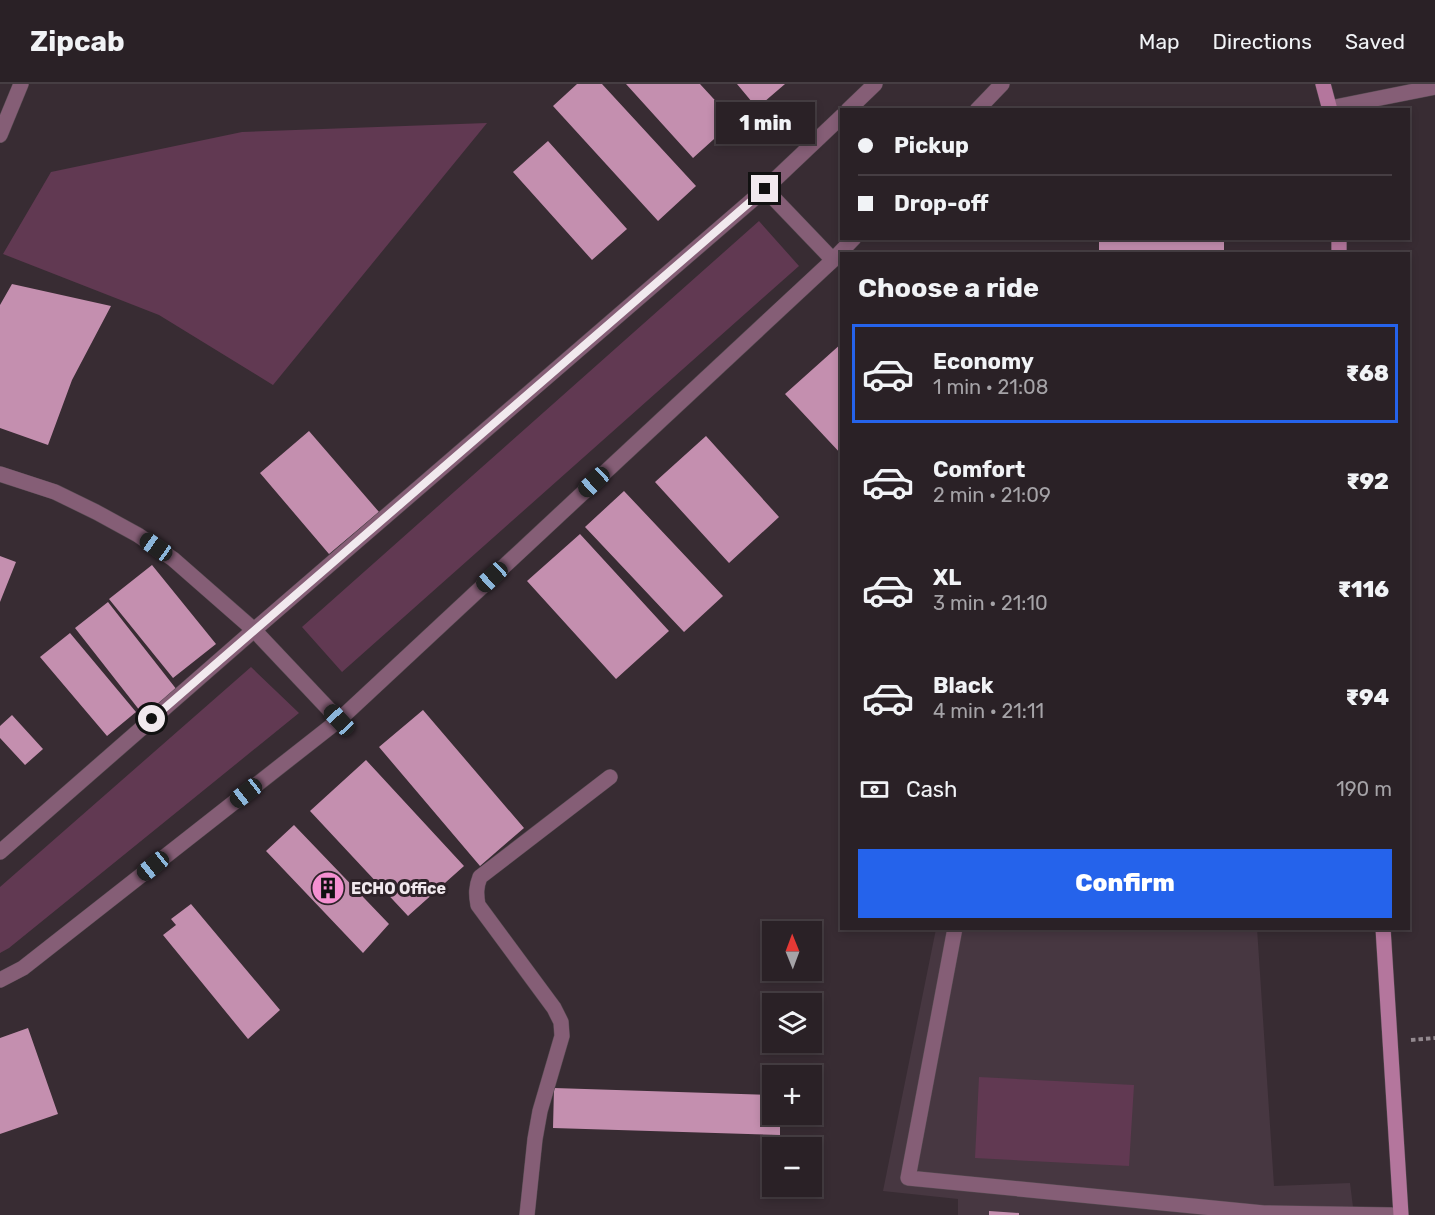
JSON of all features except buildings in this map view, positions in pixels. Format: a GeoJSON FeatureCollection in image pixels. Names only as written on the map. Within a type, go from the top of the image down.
{"type":"FeatureCollection","features":[{"type":"Feature","properties":{"kind":"street"},"geometry":{"type":"LineString","coordinates":[[0,135],[21,84]]}},
{"type":"Feature","properties":{"kind":"street"},"geometry":{"type":"LineString","coordinates":[[850,108],[875,84]]}},
{"type":"Feature","properties":{"kind":"street"},"geometry":{"type":"LineString","coordinates":[[979,108],[1002,84]]}},
{"type":"Feature","properties":{"kind":"street"},"geometry":{"type":"LineString","coordinates":[[1323,84],[1330,108]]}},
{"type":"Feature","properties":{"kind":"street"},"geometry":{"type":"LineString","coordinates":[[1335,108],[1435,87]]}},
{"type":"Feature","properties":{"kind":"street"},"geometry":{"type":"LineString","coordinates":[[0,852],[765,189],[840,118]]}},
{"type":"Feature","properties":{"kind":"street"},"geometry":{"type":"LineString","coordinates":[[765,189],[833,260]]}},
{"type":"Feature","properties":{"kind":"street"},"geometry":{"type":"LineString","coordinates":[[841,252],[852,240]]}},
{"type":"Feature","properties":{"kind":"street"},"geometry":{"type":"LineString","coordinates":[[0,980],[23,968],[339,720],[840,253]]}},
{"type":"Feature","properties":{"kind":"street"},"geometry":{"type":"LineString","coordinates":[[0,474],[55,492],[96,512],[138,535],[173,560],[254,630],[339,720]]}},
{"type":"Feature","properties":{"kind":"street"},"geometry":{"type":"LineString","coordinates":[[527,1215],[536,1130],[562,1036],[561,1022],[554,1008],[478,905],[476,886],[480,877],[610,777]]}},
{"type":"Feature","properties":{"kind":"street"},"geometry":{"type":"LineString","coordinates":[[955,930],[908,1178],[1264,1214],[1392,1215]]}},
{"type":"Feature","properties":{"kind":"street"},"geometry":{"type":"LineString","coordinates":[[1383,930],[1401,1215]]}},
{"type":"Feature","properties":{"kind":"shaded area"},"geometry":{"type":"Polygon","coordinates":[[[487,123],[273,385],[159,315],[3,254],[51,172],[242,132],[487,123]]]}},
{"type":"Feature","properties":{"kind":"shaded area"},"geometry":{"type":"Polygon","coordinates":[[[759,221],[799,266],[342,672],[302,627],[759,221]]]}},
{"type":"Feature","properties":{"kind":"shaded area"},"geometry":{"type":"Polygon","coordinates":[[[251,667],[299,713],[0,953],[0,887],[251,667]]]}},
{"type":"Feature","properties":{"kind":"shaded area"},"geometry":{"type":"Polygon","coordinates":[[[936,930],[1257,930],[1274,1186],[1350,1183],[1354,1215],[958,1215],[958,1199],[883,1191],[936,930]]]}},
{"type":"Feature","properties":{"kind":"shaded area"},"geometry":{"type":"Polygon","coordinates":[[[979,1077],[1134,1085],[1129,1166],[975,1158],[979,1077]]]}},
{"type":"Feature","properties":{"kind":"place","name":"ECHO Office"},"geometry":{"type":"Point","coordinates":[328,888]}},
{"type":"Feature","properties":{"kind":"route"},"geometry":{"type":"LineString","coordinates":[[152,719],[765,189]]}}]}
